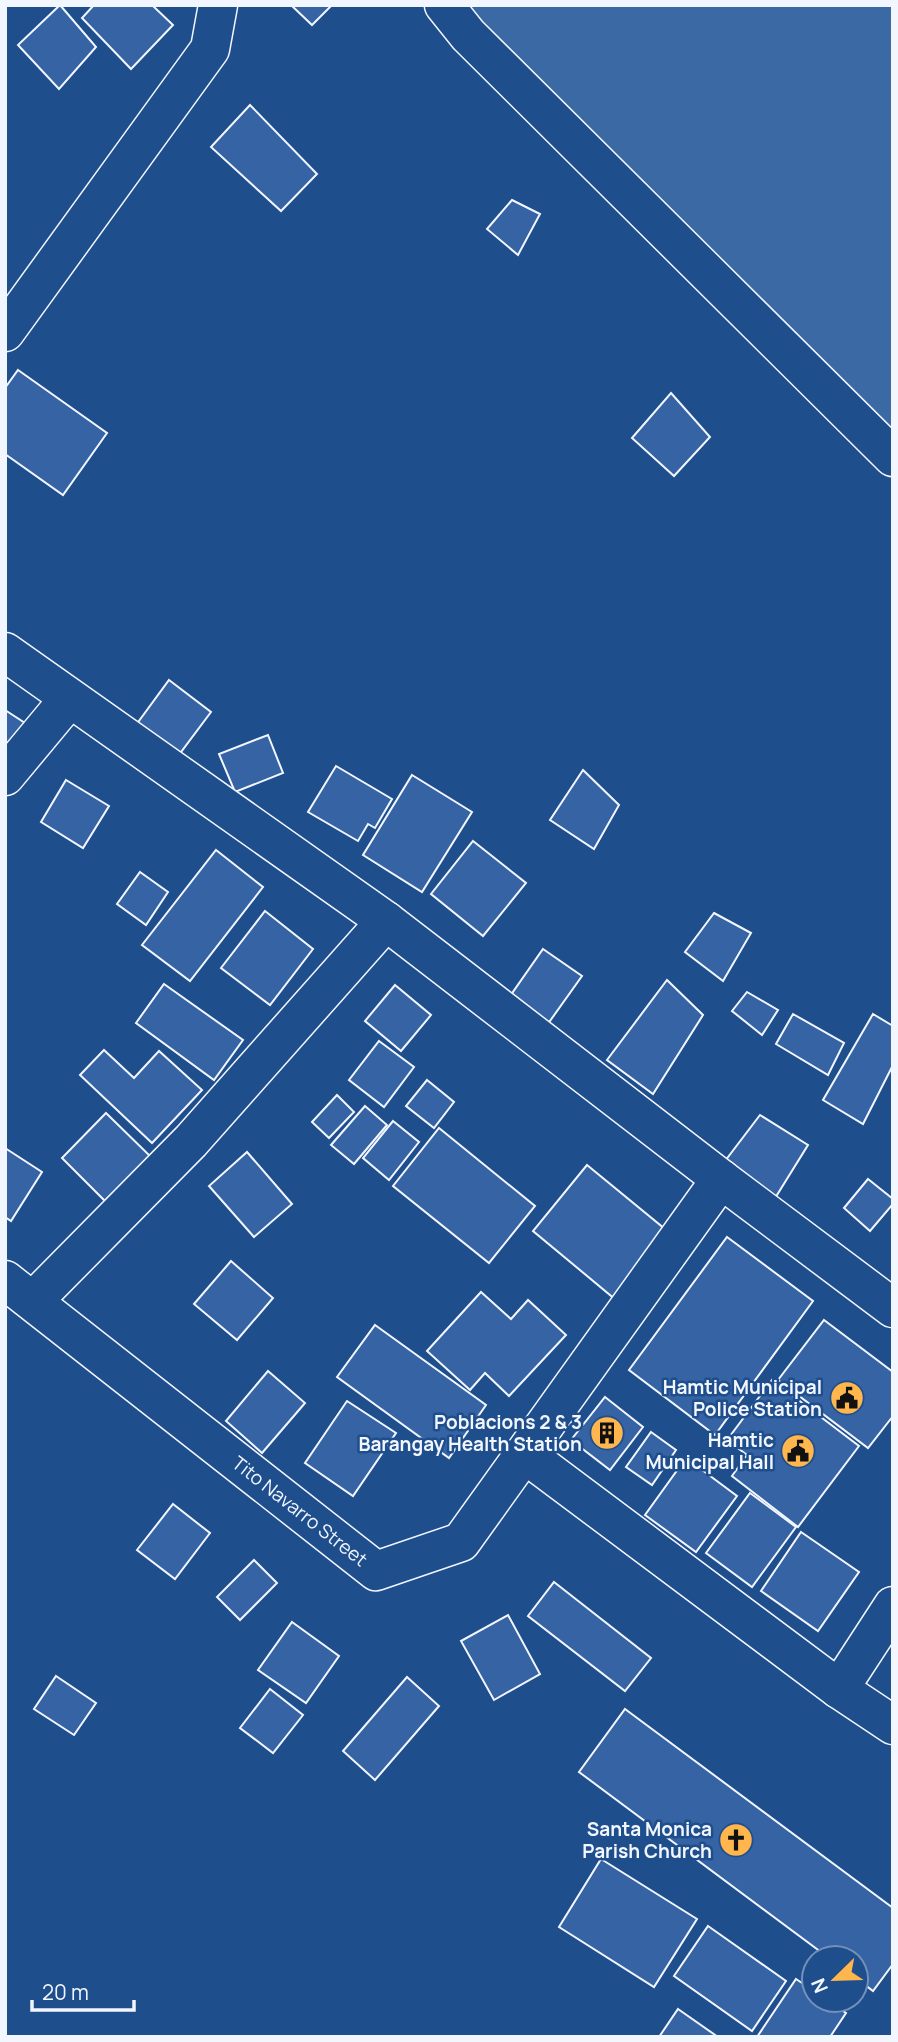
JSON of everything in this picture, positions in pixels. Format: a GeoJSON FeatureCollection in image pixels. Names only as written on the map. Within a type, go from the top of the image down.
{"type":"FeatureCollection","features":[{"type":"Feature","properties":{"kind":"street"},"geometry":{"type":"LineString","coordinates":[[5,332],[209,48],[218,5]]}},
{"type":"Feature","properties":{"kind":"street"},"geometry":{"type":"LineString","coordinates":[[444,5],[468,35],[893,457]]}},
{"type":"Feature","properties":{"kind":"street"},"geometry":{"type":"LineString","coordinates":[[5,652],[386,921],[720,1179],[893,1308]]}},
{"type":"Feature","properties":{"kind":"street"},"geometry":{"type":"LineString","coordinates":[[5,776],[69,699]]}},
{"type":"Feature","properties":{"kind":"street"},"geometry":{"type":"LineString","coordinates":[[19,1290],[191,1141],[386,921]]}},
{"type":"Feature","properties":{"kind":"street"},"geometry":{"type":"LineString","coordinates":[[720,1179],[525,1454],[839,1689],[893,1725]]}},
{"type":"Feature","properties":{"kind":"street","name":"Tito Navarro Street"},"geometry":{"type":"LineString","coordinates":[[19,1290],[376,1571],[461,1542],[525,1454]]}},
{"type":"Feature","properties":{"kind":"street"},"geometry":{"type":"LineString","coordinates":[[839,1689],[893,1606]]}},
{"type":"Feature","properties":{"kind":"water"},"geometry":{"type":"Polygon","coordinates":[[[463,5],[893,5],[893,446],[463,5]]]}},
{"type":"Feature","properties":{"kind":"building"},"geometry":{"type":"Polygon","coordinates":[[[60,5],[96,47],[59,89],[18,45],[60,5]]]}},
{"type":"Feature","properties":{"kind":"building"},"geometry":{"type":"Polygon","coordinates":[[[94,5],[152,5],[173,25],[131,69],[82,18],[94,5]]]}},
{"type":"Feature","properties":{"kind":"building"},"geometry":{"type":"Polygon","coordinates":[[[291,5],[332,5],[312,25],[291,5]]]}},
{"type":"Feature","properties":{"kind":"building"},"geometry":{"type":"Polygon","coordinates":[[[250,105],[317,174],[281,211],[211,147],[250,105]]]}},
{"type":"Feature","properties":{"kind":"building"},"geometry":{"type":"Polygon","coordinates":[[[512,200],[540,214],[518,255],[487,229],[512,200]]]}},
{"type":"Feature","properties":{"kind":"building"},"geometry":{"type":"Polygon","coordinates":[[[18,370],[107,433],[63,495],[5,454],[5,388],[18,370]]]}},
{"type":"Feature","properties":{"kind":"building"},"geometry":{"type":"Polygon","coordinates":[[[671,393],[710,437],[674,476],[632,438],[671,393]]]}},
{"type":"Feature","properties":{"kind":"building"},"geometry":{"type":"Polygon","coordinates":[[[169,680],[211,712],[178,756],[136,725],[169,680]]]}},
{"type":"Feature","properties":{"kind":"building"},"geometry":{"type":"Polygon","coordinates":[[[5,710],[25,723],[5,753],[5,710]]]}},
{"type":"Feature","properties":{"kind":"building"},"geometry":{"type":"Polygon","coordinates":[[[268,735],[283,773],[235,792],[219,754],[268,735]]]}},
{"type":"Feature","properties":{"kind":"building"},"geometry":{"type":"Polygon","coordinates":[[[336,766],[392,799],[375,828],[368,824],[358,841],[308,812],[336,766]]]}},
{"type":"Feature","properties":{"kind":"building"},"geometry":{"type":"Polygon","coordinates":[[[583,770],[619,805],[594,849],[550,820],[583,770]]]}},
{"type":"Feature","properties":{"kind":"building"},"geometry":{"type":"Polygon","coordinates":[[[412,775],[472,812],[422,892],[363,855],[412,775]]]}},
{"type":"Feature","properties":{"kind":"building"},"geometry":{"type":"Polygon","coordinates":[[[66,780],[109,806],[83,848],[41,822],[66,780]]]}},
{"type":"Feature","properties":{"kind":"building"},"geometry":{"type":"Polygon","coordinates":[[[473,841],[526,883],[483,936],[431,894],[473,841]]]}},
{"type":"Feature","properties":{"kind":"building"},"geometry":{"type":"Polygon","coordinates":[[[216,850],[263,887],[190,981],[142,945],[216,850]]]}},
{"type":"Feature","properties":{"kind":"building"},"geometry":{"type":"Polygon","coordinates":[[[140,872],[168,892],[146,925],[117,904],[140,872]]]}},
{"type":"Feature","properties":{"kind":"building"},"geometry":{"type":"Polygon","coordinates":[[[265,911],[313,949],[270,1005],[221,968],[265,911]]]}},
{"type":"Feature","properties":{"kind":"building"},"geometry":{"type":"Polygon","coordinates":[[[714,913],[751,933],[723,981],[685,952],[714,913]]]}},
{"type":"Feature","properties":{"kind":"building"},"geometry":{"type":"Polygon","coordinates":[[[543,949],[582,976],[540,1035],[501,1009],[543,949]]]}},
{"type":"Feature","properties":{"kind":"building"},"geometry":{"type":"Polygon","coordinates":[[[667,980],[703,1015],[653,1094],[607,1060],[667,980]]]}},
{"type":"Feature","properties":{"kind":"building"},"geometry":{"type":"Polygon","coordinates":[[[164,984],[243,1040],[214,1080],[136,1023],[164,984]]]}},
{"type":"Feature","properties":{"kind":"building"},"geometry":{"type":"Polygon","coordinates":[[[395,985],[431,1015],[401,1051],[365,1021],[395,985]]]}},
{"type":"Feature","properties":{"kind":"building"},"geometry":{"type":"Polygon","coordinates":[[[747,992],[778,1010],[762,1035],[732,1011],[747,992]]]}},
{"type":"Feature","properties":{"kind":"building"},"geometry":{"type":"Polygon","coordinates":[[[793,1014],[844,1043],[828,1075],[776,1044],[793,1014]]]}},
{"type":"Feature","properties":{"kind":"building"},"geometry":{"type":"Polygon","coordinates":[[[873,1014],[893,1026],[893,1065],[863,1124],[823,1100],[873,1014]]]}},
{"type":"Feature","properties":{"kind":"building"},"geometry":{"type":"Polygon","coordinates":[[[379,1041],[414,1067],[384,1107],[349,1080],[379,1041]]]}},
{"type":"Feature","properties":{"kind":"building"},"geometry":{"type":"Polygon","coordinates":[[[104,1050],[134,1078],[159,1051],[202,1090],[152,1143],[80,1075],[104,1050]]]}},
{"type":"Feature","properties":{"kind":"building"},"geometry":{"type":"Polygon","coordinates":[[[427,1080],[454,1102],[434,1128],[406,1106],[427,1080]]]}},
{"type":"Feature","properties":{"kind":"building"},"geometry":{"type":"Polygon","coordinates":[[[337,1095],[354,1112],[329,1138],[312,1122],[337,1095]]]}},
{"type":"Feature","properties":{"kind":"building"},"geometry":{"type":"Polygon","coordinates":[[[365,1106],[387,1125],[354,1164],[331,1145],[365,1106]]]}},
{"type":"Feature","properties":{"kind":"building"},"geometry":{"type":"Polygon","coordinates":[[[106,1113],[150,1156],[106,1202],[62,1158],[106,1113]]]}},
{"type":"Feature","properties":{"kind":"building"},"geometry":{"type":"Polygon","coordinates":[[[760,1115],[808,1145],[772,1203],[722,1165],[760,1115]]]}},
{"type":"Feature","properties":{"kind":"building"},"geometry":{"type":"Polygon","coordinates":[[[393,1121],[419,1142],[389,1180],[363,1158],[393,1121]]]}},
{"type":"Feature","properties":{"kind":"building"},"geometry":{"type":"Polygon","coordinates":[[[439,1128],[535,1206],[489,1263],[393,1186],[439,1128]]]}},
{"type":"Feature","properties":{"kind":"building"},"geometry":{"type":"Polygon","coordinates":[[[5,1148],[42,1172],[11,1221],[5,1217],[5,1148]]]}},
{"type":"Feature","properties":{"kind":"building"},"geometry":{"type":"Polygon","coordinates":[[[247,1152],[292,1204],[254,1237],[209,1186],[247,1152]]]}},
{"type":"Feature","properties":{"kind":"building"},"geometry":{"type":"Polygon","coordinates":[[[587,1165],[671,1234],[616,1300],[533,1231],[587,1165]]]}},
{"type":"Feature","properties":{"kind":"building"},"geometry":{"type":"Polygon","coordinates":[[[868,1179],[893,1199],[893,1204],[870,1231],[844,1208],[868,1179]]]}},
{"type":"Feature","properties":{"kind":"building"},"geometry":{"type":"Polygon","coordinates":[[[727,1237],[813,1301],[715,1435],[629,1370],[727,1237]]]}},
{"type":"Feature","properties":{"kind":"building"},"geometry":{"type":"Polygon","coordinates":[[[231,1261],[273,1298],[237,1340],[194,1304],[231,1261]]]}},
{"type":"Feature","properties":{"kind":"building"},"geometry":{"type":"Polygon","coordinates":[[[481,1292],[511,1319],[528,1300],[566,1335],[509,1396],[485,1373],[470,1390],[427,1351],[481,1292]]]}},
{"type":"Feature","properties":{"kind":"building","name":"Hamtic Municipal Police Station"},"geometry":{"type":"Polygon","coordinates":[[[824,1320],[893,1372],[893,1416],[868,1448],[778,1380],[824,1320]]]}},
{"type":"Feature","properties":{"kind":"building"},"geometry":{"type":"Polygon","coordinates":[[[375,1325],[486,1405],[449,1458],[337,1377],[375,1325]]]}},
{"type":"Feature","properties":{"kind":"building"},"geometry":{"type":"Polygon","coordinates":[[[268,1371],[305,1403],[262,1453],[226,1421],[268,1371]]]}},
{"type":"Feature","properties":{"kind":"building","name":"Hamtic Municipal Hall"},"geometry":{"type":"Polygon","coordinates":[[[772,1380],[859,1446],[798,1527],[732,1476],[747,1455],[727,1440],[772,1380]]]}},
{"type":"Feature","properties":{"kind":"building","name":"Poblacions 2 & 3 Barangay Health Station"},"geometry":{"type":"Polygon","coordinates":[[[605,1397],[643,1427],[610,1470],[571,1440],[605,1397]]]}},
{"type":"Feature","properties":{"kind":"building"},"geometry":{"type":"Polygon","coordinates":[[[347,1401],[396,1433],[353,1496],[305,1463],[347,1401]]]}},
{"type":"Feature","properties":{"kind":"building"},"geometry":{"type":"Polygon","coordinates":[[[651,1432],[676,1450],[652,1485],[626,1467],[651,1432]]]}},
{"type":"Feature","properties":{"kind":"building"},"geometry":{"type":"Polygon","coordinates":[[[686,1458],[737,1496],[696,1552],[645,1515],[686,1458]]]}},
{"type":"Feature","properties":{"kind":"building"},"geometry":{"type":"Polygon","coordinates":[[[750,1493],[796,1527],[752,1587],[706,1553],[750,1493]]]}},
{"type":"Feature","properties":{"kind":"building"},"geometry":{"type":"Polygon","coordinates":[[[173,1504],[210,1533],[175,1579],[137,1550],[173,1504]]]}},
{"type":"Feature","properties":{"kind":"building"},"geometry":{"type":"Polygon","coordinates":[[[801,1532],[859,1572],[818,1631],[761,1591],[801,1532]]]}},
{"type":"Feature","properties":{"kind":"building"},"geometry":{"type":"Polygon","coordinates":[[[254,1560],[277,1583],[240,1620],[217,1597],[254,1560]]]}},
{"type":"Feature","properties":{"kind":"building"},"geometry":{"type":"Polygon","coordinates":[[[554,1582],[651,1658],[625,1691],[528,1616],[554,1582]]]}},
{"type":"Feature","properties":{"kind":"building"},"geometry":{"type":"Polygon","coordinates":[[[508,1615],[540,1674],[494,1700],[461,1641],[508,1615]]]}},
{"type":"Feature","properties":{"kind":"building"},"geometry":{"type":"Polygon","coordinates":[[[292,1622],[339,1656],[306,1703],[258,1670],[292,1622]]]}},
{"type":"Feature","properties":{"kind":"building"},"geometry":{"type":"Polygon","coordinates":[[[56,1676],[96,1703],[74,1735],[34,1709],[56,1676]]]}},
{"type":"Feature","properties":{"kind":"building"},"geometry":{"type":"Polygon","coordinates":[[[407,1677],[439,1706],[375,1780],[343,1751],[407,1677]]]}},
{"type":"Feature","properties":{"kind":"building"},"geometry":{"type":"Polygon","coordinates":[[[270,1689],[303,1715],[273,1753],[240,1728],[270,1689]]]}},
{"type":"Feature","properties":{"kind":"building","name":"Santa Monica Parish Church"},"geometry":{"type":"Polygon","coordinates":[[[625,1709],[893,1908],[893,1964],[873,1991],[870,1989],[870,1944],[810,1944],[579,1772],[625,1709]]]}},
{"type":"Feature","properties":{"kind":"building"},"geometry":{"type":"Polygon","coordinates":[[[601,1859],[697,1919],[654,1987],[559,1927],[601,1859]]]}},
{"type":"Feature","properties":{"kind":"building"},"geometry":{"type":"Polygon","coordinates":[[[708,1926],[786,1981],[752,2031],[674,1976],[708,1926]]]}},
{"type":"Feature","properties":{"kind":"building"},"geometry":{"type":"Polygon","coordinates":[[[796,1979],[800,1982],[800,2014],[845,2014],[830,2037],[757,2037],[796,1979]]]}},
{"type":"Feature","properties":{"kind":"building"},"geometry":{"type":"Polygon","coordinates":[[[678,2009],[718,2037],[659,2037],[678,2009]]]}},
{"type":"Feature","properties":{"kind":"place","name":"Hamtic Municipal Police Station"},"geometry":{"type":"Point","coordinates":[847,1398]}},
{"type":"Feature","properties":{"kind":"place","name":"Poblacions 2 & 3 Barangay Health Station"},"geometry":{"type":"Point","coordinates":[607,1433]}},
{"type":"Feature","properties":{"kind":"place","name":"Hamtic Municipal Hall"},"geometry":{"type":"Point","coordinates":[798,1451]}},
{"type":"Feature","properties":{"kind":"place","name":"Santa Monica Parish Church"},"geometry":{"type":"Point","coordinates":[736,1840]}}]}
